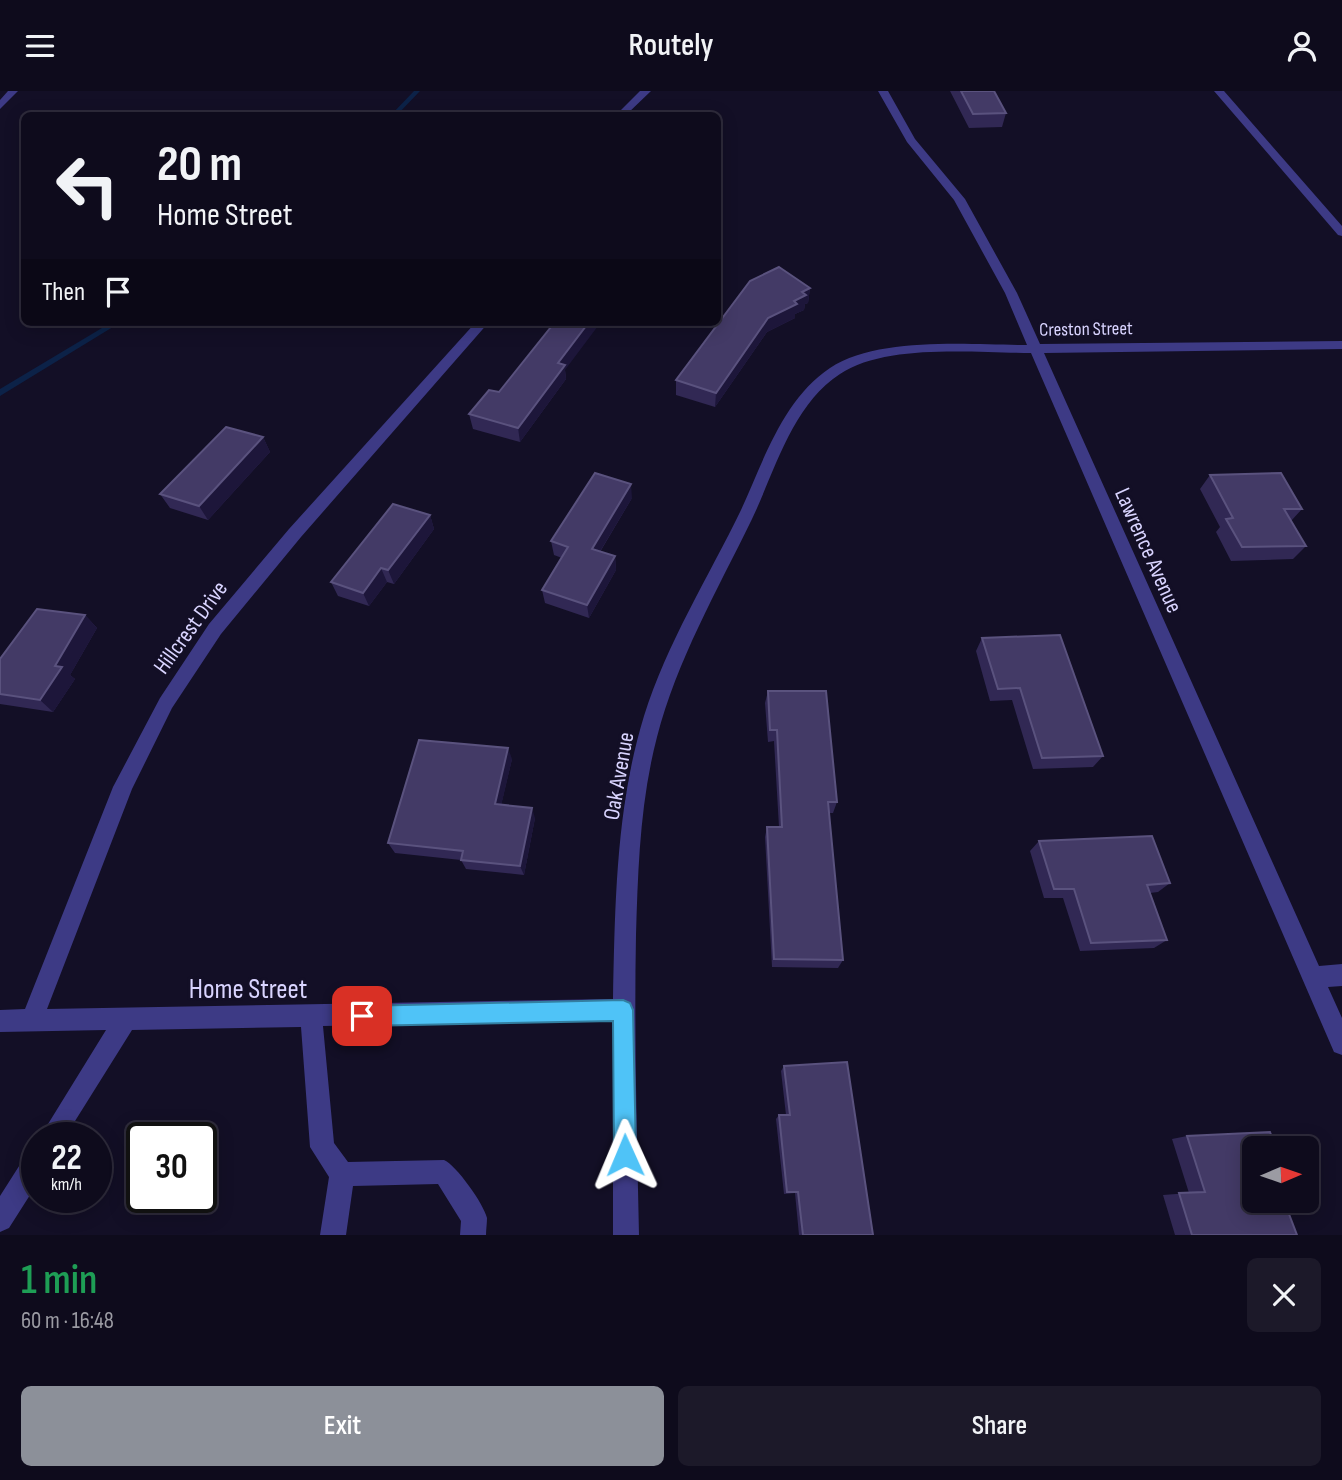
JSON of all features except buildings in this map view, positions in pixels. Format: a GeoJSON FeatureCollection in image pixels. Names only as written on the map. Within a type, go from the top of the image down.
{"type":"FeatureCollection","features":[{"type":"Feature","properties":{"kind":"street"},"geometry":{"type":"LineString","coordinates":[[0,106],[13,91]]}},
{"type":"Feature","properties":{"kind":"street"},"geometry":{"type":"LineString","coordinates":[[624,112],[646,91]]}},
{"type":"Feature","properties":{"kind":"street","name":"Lawrence Avenue"},"geometry":{"type":"LineString","coordinates":[[883,91],[911,140],[959,199],[986,244],[1035,348],[1342,1044]]}},
{"type":"Feature","properties":{"kind":"street"},"geometry":{"type":"LineString","coordinates":[[1219,91],[1342,233]]}},
{"type":"Feature","properties":{"kind":"street","name":"Hillcrest Drive"},"geometry":{"type":"LineString","coordinates":[[32,1020],[122,787],[166,703],[215,629],[295,533],[479,326]]}},
{"type":"Feature","properties":{"kind":"street","name":"Creston Street"},"geometry":{"type":"LineString","coordinates":[[834,372],[859,360],[918,350],[1342,345]]}},
{"type":"Feature","properties":{"kind":"street","name":"Oak Avenue"},"geometry":{"type":"LineString","coordinates":[[626,1235],[623,1010],[628,868],[641,766],[654,714],[672,667],[783,438],[815,388],[834,372]]}},
{"type":"Feature","properties":{"kind":"street"},"geometry":{"type":"LineString","coordinates":[[1312,977],[1342,975]]}},
{"type":"Feature","properties":{"kind":"street","name":"Home Street"},"geometry":{"type":"LineString","coordinates":[[0,1021],[623,1010]]}},
{"type":"Feature","properties":{"kind":"street"},"geometry":{"type":"LineString","coordinates":[[311,1017],[322,1147],[342,1174],[333,1235]]}},
{"type":"Feature","properties":{"kind":"street"},"geometry":{"type":"LineString","coordinates":[[61,1122],[127,1018]]}},
{"type":"Feature","properties":{"kind":"street"},"geometry":{"type":"LineString","coordinates":[[342,1174],[444,1173],[474,1218],[473,1235]]}},
{"type":"Feature","properties":{"kind":"street"},"geometry":{"type":"LineString","coordinates":[[0,1219],[21,1186]]}},
{"type":"Feature","properties":{"kind":"waterway"},"geometry":{"type":"LineString","coordinates":[[397,112],[417,91]]}},
{"type":"Feature","properties":{"kind":"waterway"},"geometry":{"type":"LineString","coordinates":[[0,393],[110,326]]}},
{"type":"Feature","properties":{"kind":"route"},"geometry":{"type":"LineString","coordinates":[[362,1016],[623,1010],[625,1155]]}}]}
